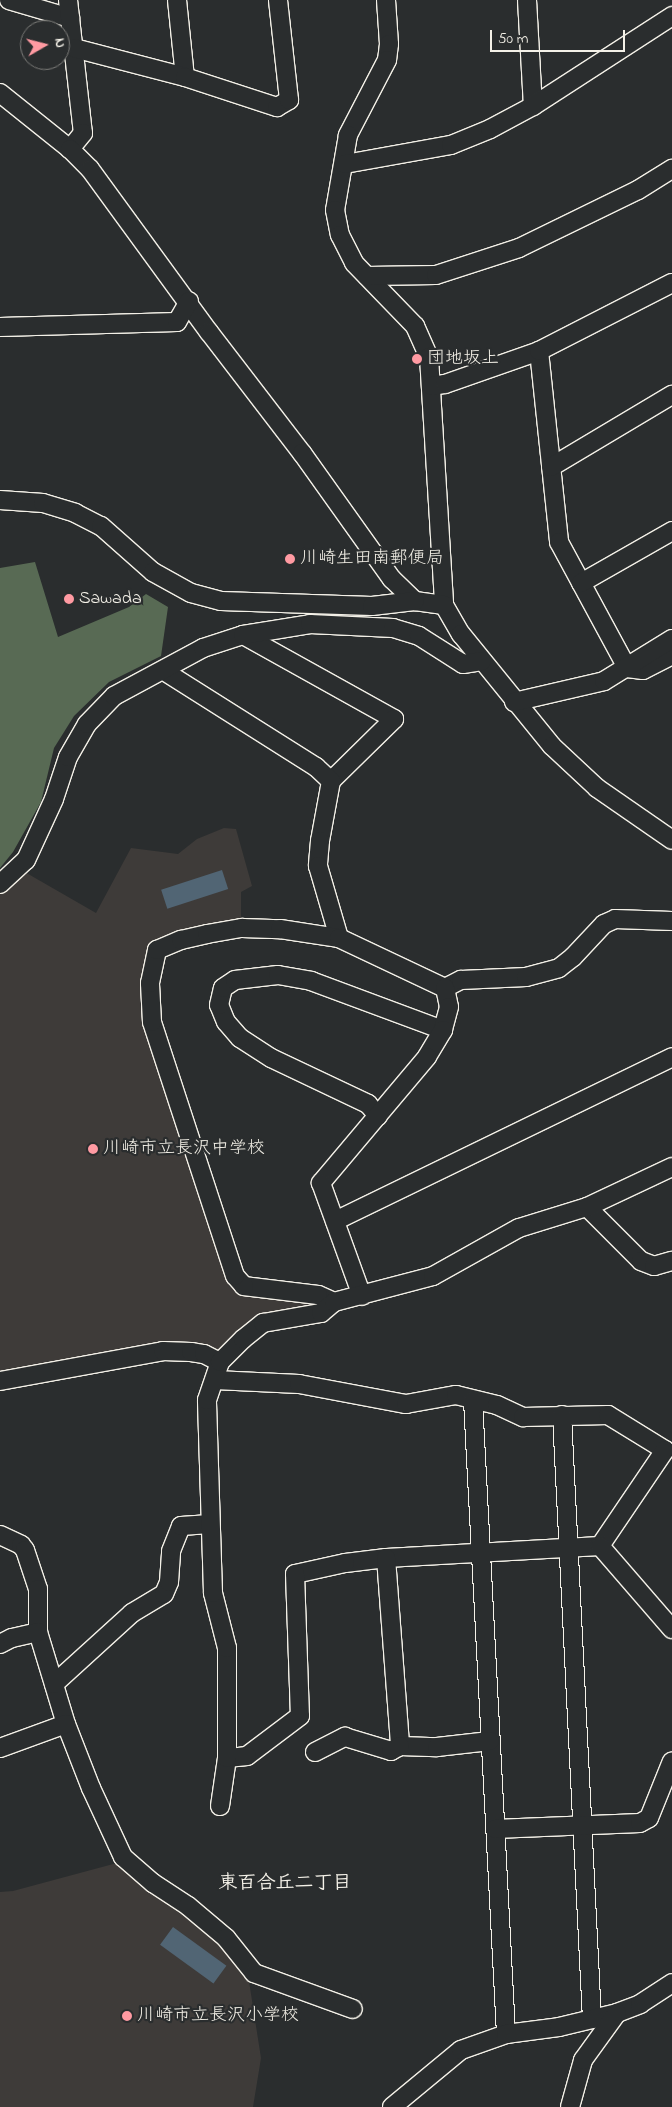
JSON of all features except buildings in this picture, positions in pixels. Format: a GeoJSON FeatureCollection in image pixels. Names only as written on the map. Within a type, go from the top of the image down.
{"type":"FeatureCollection","features":[{"type":"Feature","properties":{"kind":"street"},"geometry":{"type":"LineString","coordinates":[[9,0],[70,18]]}},
{"type":"Feature","properties":{"kind":"street"},"geometry":{"type":"LineString","coordinates":[[68,0],[83,133],[70,149]]}},
{"type":"Feature","properties":{"kind":"street"},"geometry":{"type":"LineString","coordinates":[[177,0],[185,77]]}},
{"type":"Feature","properties":{"kind":"street"},"geometry":{"type":"LineString","coordinates":[[74,48],[185,77],[276,107],[289,100],[278,0]]}},
{"type":"Feature","properties":{"kind":"street"},"geometry":{"type":"LineString","coordinates":[[386,0],[390,44],[387,60],[348,135],[345,164],[335,210],[340,236],[354,263],[415,326],[429,357],[444,605],[461,634],[514,702],[552,746],[597,788],[672,840]]}},
{"type":"Feature","properties":{"kind":"street"},"geometry":{"type":"LineString","coordinates":[[527,0],[533,106]]}},
{"type":"Feature","properties":{"kind":"street"},"geometry":{"type":"LineString","coordinates":[[345,164],[450,145],[490,129],[533,106],[672,16]]}},
{"type":"Feature","properties":{"kind":"street"},"geometry":{"type":"LineString","coordinates":[[0,94],[70,149],[90,169],[189,301],[209,332],[302,453],[392,579],[414,601]]}},
{"type":"Feature","properties":{"kind":"street"},"geometry":{"type":"LineString","coordinates":[[367,276],[436,274],[519,248],[638,190],[672,169]]}},
{"type":"Feature","properties":{"kind":"street"},"geometry":{"type":"LineString","coordinates":[[432,386],[445,384],[539,351],[672,283]]}},
{"type":"Feature","properties":{"kind":"street"},"geometry":{"type":"LineString","coordinates":[[0,327],[177,322],[189,301]]}},
{"type":"Feature","properties":{"kind":"street"},"geometry":{"type":"LineString","coordinates":[[539,351],[559,542],[627,668]]}},
{"type":"Feature","properties":{"kind":"street"},"geometry":{"type":"LineString","coordinates":[[551,467],[672,396]]}},
{"type":"Feature","properties":{"kind":"street"},"geometry":{"type":"LineString","coordinates":[[0,500],[43,503],[75,513],[101,526],[153,572],[191,593],[221,601],[372,606],[414,601],[444,605]]}},
{"type":"Feature","properties":{"kind":"street"},"geometry":{"type":"LineString","coordinates":[[581,583],[672,532]]}},
{"type":"Feature","properties":{"kind":"street"},"geometry":{"type":"LineString","coordinates":[[0,884],[26,860],[54,799],[68,757],[87,724],[114,696],[164,671],[203,648],[244,635],[310,624],[393,628],[419,636],[463,664],[482,661]]}},
{"type":"Feature","properties":{"kind":"street"},"geometry":{"type":"LineString","coordinates":[[244,635],[394,719],[331,781],[320,841],[318,866],[339,938]]}},
{"type":"Feature","properties":{"kind":"street"},"geometry":{"type":"LineString","coordinates":[[514,702],[604,681],[672,638]]}},
{"type":"Feature","properties":{"kind":"street"},"geometry":{"type":"LineString","coordinates":[[627,668],[643,670],[672,655]]}},
{"type":"Feature","properties":{"kind":"street"},"geometry":{"type":"LineString","coordinates":[[164,671],[316,768],[331,781]]}},
{"type":"Feature","properties":{"kind":"street"},"geometry":{"type":"LineString","coordinates":[[444,988],[461,980],[526,977],[559,968],[574,957],[604,924],[615,919],[672,921]]}},
{"type":"Feature","properties":{"kind":"street"},"geometry":{"type":"LineString","coordinates":[[334,1302],[318,1295],[244,1286],[235,1276],[152,1022],[150,983],[157,950],[182,940],[242,928],[280,929],[339,938],[444,988],[449,1007],[443,1030],[427,1057],[321,1183],[362,1296]]}},
{"type":"Feature","properties":{"kind":"street"},"geometry":{"type":"LineString","coordinates":[[378,1116],[368,1104],[271,1058],[240,1038],[226,1022],[219,1005],[223,988],[235,980],[278,975],[311,981],[443,1030]]}},
{"type":"Feature","properties":{"kind":"street"},"geometry":{"type":"LineString","coordinates":[[335,1221],[672,1057]]}},
{"type":"Feature","properties":{"kind":"street"},"geometry":{"type":"LineString","coordinates":[[220,1806],[227,1758],[227,1648],[213,1593],[207,1400],[216,1380],[220,1362],[243,1338],[263,1323],[321,1313],[334,1302],[433,1276],[519,1228],[586,1207],[672,1168]]}},
{"type":"Feature","properties":{"kind":"street"},"geometry":{"type":"LineString","coordinates":[[586,1207],[641,1261],[654,1266],[672,1261]]}},
{"type":"Feature","properties":{"kind":"street"},"geometry":{"type":"LineString","coordinates":[[0,1380],[163,1351],[204,1354],[220,1362]]}},
{"type":"Feature","properties":{"kind":"street"},"geometry":{"type":"LineString","coordinates":[[216,1380],[300,1384],[406,1404],[456,1395],[497,1404],[524,1416],[562,1414],[608,1415],[665,1450],[600,1546]]}},
{"type":"Feature","properties":{"kind":"street"},"geometry":{"type":"LineString","coordinates":[[473,1400],[506,2034]]}},
{"type":"Feature","properties":{"kind":"street"},"geometry":{"type":"LineString","coordinates":[[562,1414],[592,2019]]}},
{"type":"Feature","properties":{"kind":"street"},"geometry":{"type":"LineString","coordinates":[[54,1684],[132,1614],[164,1594],[169,1582],[171,1551],[181,1526],[210,1524]]}},
{"type":"Feature","properties":{"kind":"street"},"geometry":{"type":"LineString","coordinates":[[0,1535],[25,1550],[38,1589],[38,1632],[66,1724],[91,1788],[123,1857],[153,1883],[188,1906],[226,1938],[254,1973],[353,2009]]}},
{"type":"Feature","properties":{"kind":"street"},"geometry":{"type":"LineString","coordinates":[[227,1758],[247,1756],[300,1716],[295,1574],[345,1562],[386,1558],[600,1546]]}},
{"type":"Feature","properties":{"kind":"street"},"geometry":{"type":"LineString","coordinates":[[600,1546],[672,1629]]}},
{"type":"Feature","properties":{"kind":"street"},"geometry":{"type":"LineString","coordinates":[[386,1558],[400,1746]]}},
{"type":"Feature","properties":{"kind":"street"},"geometry":{"type":"LineString","coordinates":[[0,1644],[12,1638],[38,1632]]}},
{"type":"Feature","properties":{"kind":"street"},"geometry":{"type":"LineString","coordinates":[[0,1748],[66,1724]]}},
{"type":"Feature","properties":{"kind":"street"},"geometry":{"type":"LineString","coordinates":[[315,1752],[344,1737],[391,1751],[400,1746],[437,1747],[490,1741]]}},
{"type":"Feature","properties":{"kind":"street"},"geometry":{"type":"LineString","coordinates":[[495,1829],[640,1823],[649,1818],[672,1761]]}},
{"type":"Feature","properties":{"kind":"street"},"geometry":{"type":"LineString","coordinates":[[392,2107],[461,2050],[506,2034],[559,2026],[617,2013],[640,2004],[672,1983]]}},
{"type":"Feature","properties":{"kind":"street"},"geometry":{"type":"LineString","coordinates":[[570,2107],[583,2060],[617,2013]]}},
{"type":"Feature","properties":{"kind":"shaded area","name":"川崎市立長沢中学校"},"geometry":{"type":"Polygon","coordinates":[[[224,828],[236,829],[252,886],[241,892],[241,922],[171,938],[148,946],[140,987],[141,1012],[229,1286],[241,1293],[317,1302],[319,1305],[260,1316],[219,1352],[95,1356],[0,1372],[0,893],[5,891],[23,871],[96,913],[131,848],[178,854],[197,839],[224,828]]]}},
{"type":"Feature","properties":{"kind":"shaded area","name":"川崎市立長沢小学校"},"geometry":{"type":"Polygon","coordinates":[[[117,1863],[224,1944],[248,1975],[261,2058],[253,2107],[0,2107],[0,1892],[13,1891],[117,1863]]]}},
{"type":"Feature","properties":{"kind":"green space"},"geometry":{"type":"Polygon","coordinates":[[[35,562],[58,637],[129,607],[146,594],[168,607],[161,656],[109,682],[74,716],[54,748],[41,802],[13,852],[0,868],[0,568],[35,562]]]}},
{"type":"Feature","properties":{"kind":"water"},"geometry":{"type":"Polygon","coordinates":[[[222,870],[228,889],[167,909],[161,890],[222,870]]]}},
{"type":"Feature","properties":{"kind":"water"},"geometry":{"type":"Polygon","coordinates":[[[173,1927],[226,1966],[213,1984],[160,1945],[173,1927]]]}},
{"type":"Feature","properties":{"kind":"place","name":"団地坂上"},"geometry":{"type":"Point","coordinates":[417,359]}},
{"type":"Feature","properties":{"kind":"place","name":"川崎生田南郵便局"},"geometry":{"type":"Point","coordinates":[290,559]}},
{"type":"Feature","properties":{"kind":"place","name":"Sawada"},"geometry":{"type":"Point","coordinates":[69,599]}},
{"type":"Feature","properties":{"kind":"place","name":"川崎市立長沢中学校"},"geometry":{"type":"Point","coordinates":[93,1149]}},
{"type":"Feature","properties":{"kind":"place","name":"川崎市立長沢小学校"},"geometry":{"type":"Point","coordinates":[127,2016]}},
{"type":"Feature","properties":{"kind":"district","name":"東百合丘二丁目"},"geometry":{"type":"Point","coordinates":[285,1884]}}]}
